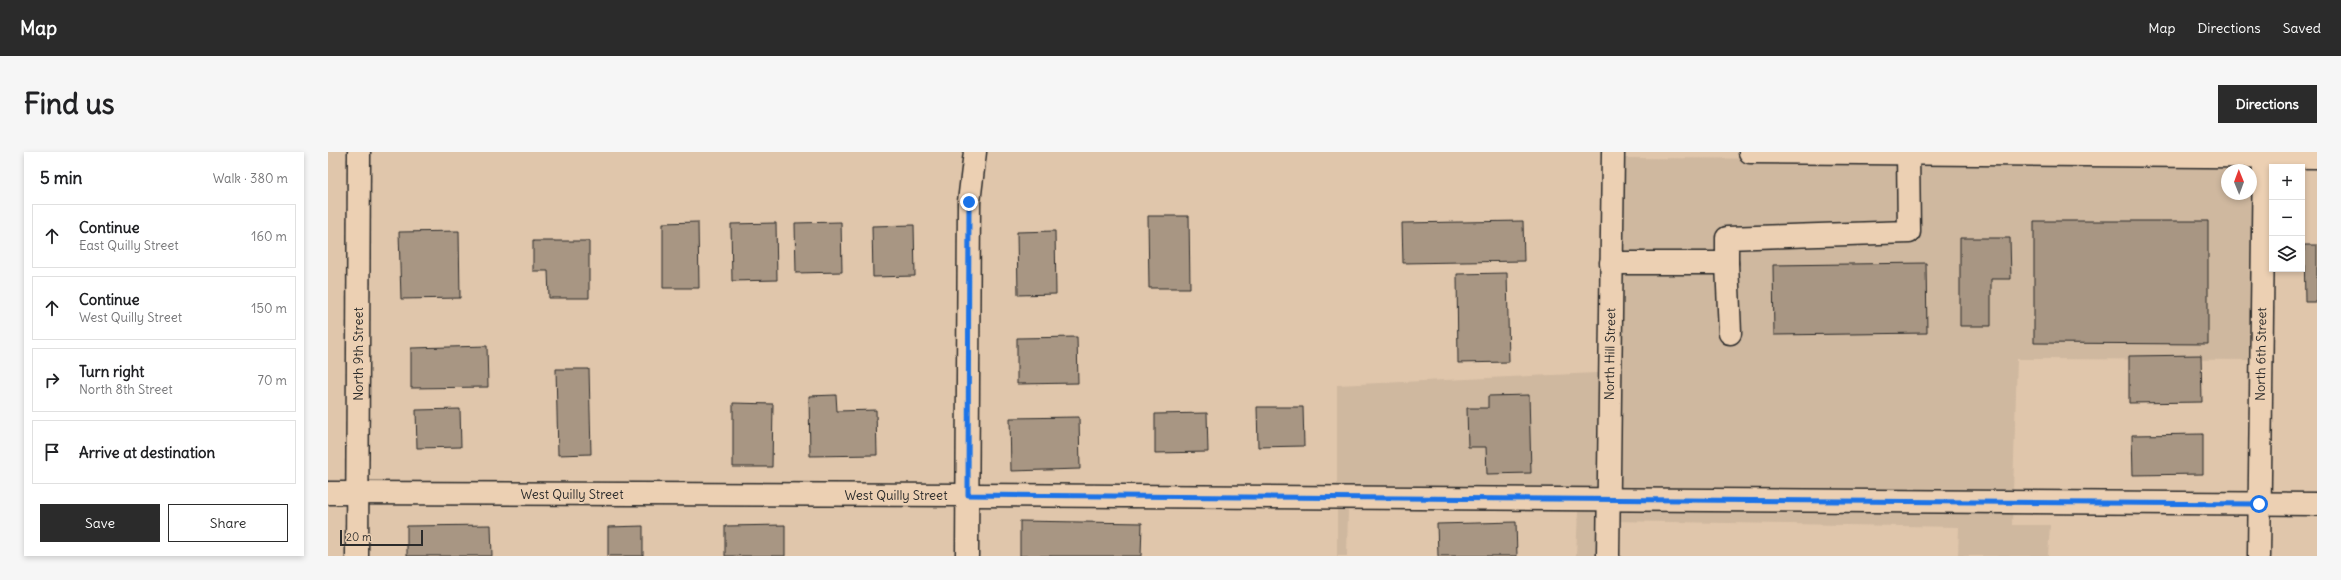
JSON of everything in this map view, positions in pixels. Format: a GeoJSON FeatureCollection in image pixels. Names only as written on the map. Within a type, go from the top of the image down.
{"type":"FeatureCollection","features":[{"type":"Feature","properties":{"kind":"street","name":"North 9th Street"},"geometry":{"type":"LineString","coordinates":[[357,556],[359,152]]}},
{"type":"Feature","properties":{"kind":"street"},"geometry":{"type":"LineString","coordinates":[[967,556],[969,202],[975,152]]}},
{"type":"Feature","properties":{"kind":"street","name":"North Hill Street"},"geometry":{"type":"LineString","coordinates":[[1608,556],[1613,152]]}},
{"type":"Feature","properties":{"kind":"street"},"geometry":{"type":"LineString","coordinates":[[1750,152],[2264,154],[2317,157]]}},
{"type":"Feature","properties":{"kind":"street"},"geometry":{"type":"LineString","coordinates":[[1730,333],[1727,238],[1909,232],[1908,153]]}},
{"type":"Feature","properties":{"kind":"street","name":"North 6th Street"},"geometry":{"type":"LineString","coordinates":[[2259,556],[2264,154]]}},
{"type":"Feature","properties":{"kind":"street"},"geometry":{"type":"LineString","coordinates":[[1611,263],[1727,263]]}},
{"type":"Feature","properties":{"kind":"street","name":"West Quilly Street"},"geometry":{"type":"LineString","coordinates":[[328,493],[968,495],[2317,504]]}},
{"type":"Feature","properties":{"kind":"shaded area"},"geometry":{"type":"Polygon","coordinates":[[[1618,158],[2272,161],[2272,164],[2269,164],[2270,272],[2268,360],[2017,359],[2012,525],[2050,525],[2048,556],[1958,556],[1959,527],[1613,521],[1611,556],[1576,556],[1578,512],[1348,509],[1347,556],[1337,556],[1337,385],[1619,372],[1618,158]]]}},
{"type":"Feature","properties":{"kind":"building"},"geometry":{"type":"Polygon","coordinates":[[[1148,216],[1189,216],[1190,288],[1149,288],[1148,216]]]}},
{"type":"Feature","properties":{"kind":"building"},"geometry":{"type":"Polygon","coordinates":[[[1523,221],[1524,261],[1403,263],[1402,223],[1523,221]]]}},
{"type":"Feature","properties":{"kind":"building"},"geometry":{"type":"Polygon","coordinates":[[[2034,221],[2208,221],[2208,344],[2034,343],[2034,221]]]}},
{"type":"Feature","properties":{"kind":"building"},"geometry":{"type":"Polygon","coordinates":[[[698,222],[699,288],[663,288],[663,223],[698,222]]]}},
{"type":"Feature","properties":{"kind":"building"},"geometry":{"type":"Polygon","coordinates":[[[841,222],[842,272],[796,273],[795,223],[841,222]]]}},
{"type":"Feature","properties":{"kind":"building"},"geometry":{"type":"Polygon","coordinates":[[[776,223],[777,280],[732,281],[731,224],[776,223]]]}},
{"type":"Feature","properties":{"kind":"building"},"geometry":{"type":"Polygon","coordinates":[[[914,225],[915,276],[873,277],[872,226],[914,225]]]}},
{"type":"Feature","properties":{"kind":"building"},"geometry":{"type":"Polygon","coordinates":[[[459,231],[460,298],[401,299],[399,232],[459,231]]]}},
{"type":"Feature","properties":{"kind":"building"},"geometry":{"type":"Polygon","coordinates":[[[1055,231],[1056,294],[1018,295],[1017,232],[1055,231]]]}},
{"type":"Feature","properties":{"kind":"building"},"geometry":{"type":"Polygon","coordinates":[[[1960,238],[2010,238],[2011,279],[1991,279],[1991,326],[1960,326],[1960,238]]]}},
{"type":"Feature","properties":{"kind":"building"},"geometry":{"type":"Polygon","coordinates":[[[533,241],[589,241],[589,298],[549,298],[548,271],[533,271],[533,241]]]}},
{"type":"Feature","properties":{"kind":"building"},"geometry":{"type":"Polygon","coordinates":[[[2305,245],[2317,245],[2317,302],[2305,302],[2305,245]]]}},
{"type":"Feature","properties":{"kind":"building"},"geometry":{"type":"Polygon","coordinates":[[[1926,263],[1927,333],[1774,335],[1773,265],[1926,263]]]}},
{"type":"Feature","properties":{"kind":"building"},"geometry":{"type":"Polygon","coordinates":[[[1507,273],[1509,362],[1458,363],[1457,274],[1507,273]]]}},
{"type":"Feature","properties":{"kind":"building"},"geometry":{"type":"Polygon","coordinates":[[[1077,337],[1078,383],[1017,384],[1017,338],[1077,337]]]}},
{"type":"Feature","properties":{"kind":"building"},"geometry":{"type":"Polygon","coordinates":[[[487,346],[488,387],[411,388],[411,348],[487,346]]]}},
{"type":"Feature","properties":{"kind":"building"},"geometry":{"type":"Polygon","coordinates":[[[2201,355],[2202,402],[2129,403],[2129,356],[2201,355]]]}},
{"type":"Feature","properties":{"kind":"building"},"geometry":{"type":"Polygon","coordinates":[[[556,369],[589,369],[591,454],[558,455],[556,369]]]}},
{"type":"Feature","properties":{"kind":"building"},"geometry":{"type":"Polygon","coordinates":[[[836,395],[837,411],[876,410],[877,455],[810,456],[809,396],[836,395]]]}},
{"type":"Feature","properties":{"kind":"building"},"geometry":{"type":"Polygon","coordinates":[[[1529,395],[1531,473],[1487,474],[1486,447],[1468,447],[1467,408],[1488,408],[1488,396],[1529,395]]]}},
{"type":"Feature","properties":{"kind":"building"},"geometry":{"type":"Polygon","coordinates":[[[733,403],[773,404],[772,467],[733,467],[733,403]]]}},
{"type":"Feature","properties":{"kind":"building"},"geometry":{"type":"Polygon","coordinates":[[[1257,407],[1303,407],[1304,446],[1258,447],[1257,407]]]}},
{"type":"Feature","properties":{"kind":"building"},"geometry":{"type":"Polygon","coordinates":[[[460,409],[461,447],[417,448],[416,410],[460,409]]]}},
{"type":"Feature","properties":{"kind":"building"},"geometry":{"type":"Polygon","coordinates":[[[1207,413],[1208,452],[1155,453],[1155,414],[1207,413]]]}},
{"type":"Feature","properties":{"kind":"building"},"geometry":{"type":"Polygon","coordinates":[[[1079,417],[1080,469],[1011,471],[1010,418],[1079,417]]]}},
{"type":"Feature","properties":{"kind":"building"},"geometry":{"type":"Polygon","coordinates":[[[2203,434],[2203,474],[2133,475],[2132,435],[2203,434]]]}},
{"type":"Feature","properties":{"kind":"building"},"geometry":{"type":"Polygon","coordinates":[[[1020,521],[1142,523],[1141,556],[1020,556],[1020,521]]]}},
{"type":"Feature","properties":{"kind":"building"},"geometry":{"type":"Polygon","coordinates":[[[1516,522],[1517,556],[1438,556],[1437,524],[1516,522]]]}},
{"type":"Feature","properties":{"kind":"building"},"geometry":{"type":"Polygon","coordinates":[[[491,525],[492,556],[407,556],[407,526],[491,525]]]}},
{"type":"Feature","properties":{"kind":"building"},"geometry":{"type":"Polygon","coordinates":[[[785,525],[785,556],[725,556],[725,526],[785,525]]]}},
{"type":"Feature","properties":{"kind":"building"},"geometry":{"type":"Polygon","coordinates":[[[643,526],[643,556],[608,556],[608,527],[643,526]]]}},
{"type":"Feature","properties":{"kind":"route"},"geometry":{"type":"LineString","coordinates":[[969,202],[968,495],[2259,504]]}}]}
